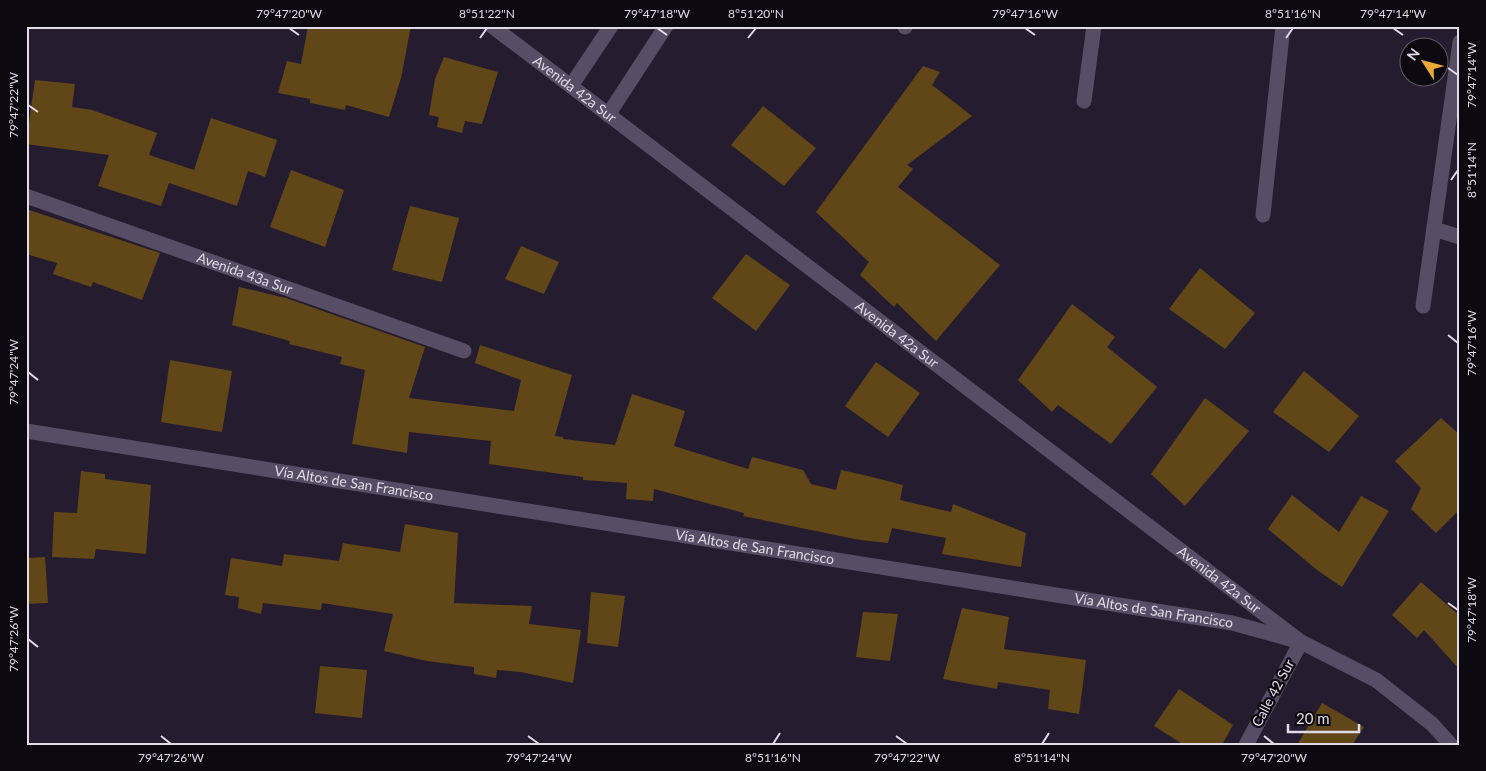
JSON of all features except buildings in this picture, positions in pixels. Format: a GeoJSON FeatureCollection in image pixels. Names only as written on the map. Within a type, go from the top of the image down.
{"type":"FeatureCollection","features":[{"type":"Feature","properties":{"kind":"street","name":"Avenida 42a Sur"},"geometry":{"type":"LineString","coordinates":[[492,26],[1208,569],[1301,642]]}},
{"type":"Feature","properties":{"kind":"street"},"geometry":{"type":"LineString","coordinates":[[571,86],[610,26]]}},
{"type":"Feature","properties":{"kind":"street"},"geometry":{"type":"LineString","coordinates":[[608,115],[666,26]]}},
{"type":"Feature","properties":{"kind":"street"},"geometry":{"type":"LineString","coordinates":[[1084,101],[1094,26]]}},
{"type":"Feature","properties":{"kind":"street"},"geometry":{"type":"LineString","coordinates":[[1263,215],[1283,26]]}},
{"type":"Feature","properties":{"kind":"street"},"geometry":{"type":"LineString","coordinates":[[1423,306],[1460,42]]}},
{"type":"Feature","properties":{"kind":"street","name":"Avenida 43a Sur"},"geometry":{"type":"LineString","coordinates":[[26,196],[464,351]]}},
{"type":"Feature","properties":{"kind":"street"},"geometry":{"type":"LineString","coordinates":[[1434,228],[1460,237]]}},
{"type":"Feature","properties":{"kind":"street","name":"Vía Altos de San Francisco"},"geometry":{"type":"LineString","coordinates":[[26,431],[1232,623],[1301,642],[1376,680],[1432,724],[1451,745]]}},
{"type":"Feature","properties":{"kind":"street","name":"Calle 42 Sur"},"geometry":{"type":"LineString","coordinates":[[1246,745],[1301,642]]}}]}
